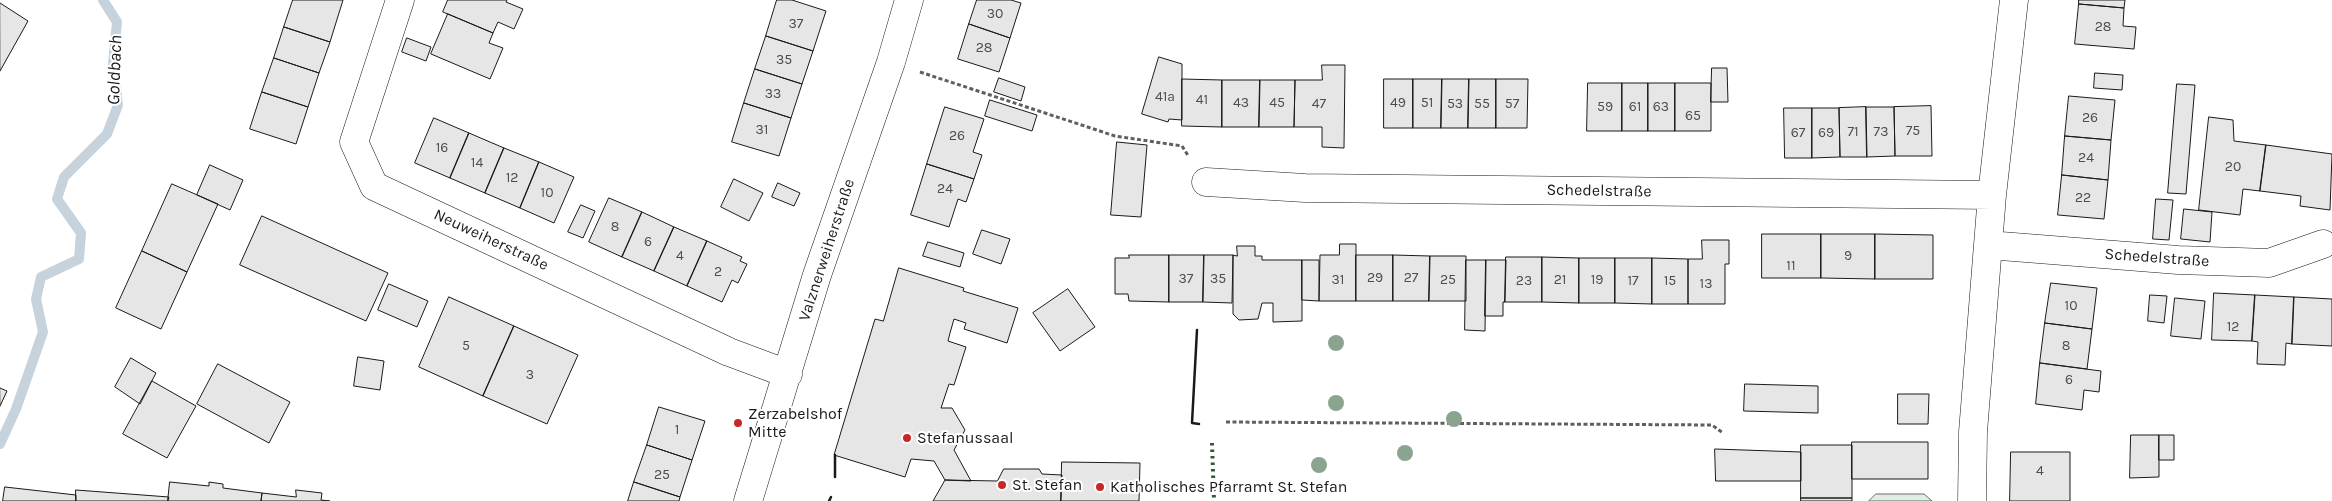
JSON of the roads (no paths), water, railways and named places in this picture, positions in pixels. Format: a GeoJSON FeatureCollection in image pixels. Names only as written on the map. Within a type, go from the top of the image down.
{"type":"FeatureCollection","features":[{"type":"Feature","properties":{"kind":"street","name":"Neuweiherstraße"},"geometry":{"type":"LineString","coordinates":[[400,0],[354,142],[374,186],[729,352],[788,374]]}},
{"type":"Feature","properties":{"kind":"street","name":"Valznerweiherstraße"},"geometry":{"type":"LineString","coordinates":[[748,501],[817,275],[891,62],[909,0]]}},
{"type":"Feature","properties":{"kind":"street"},"geometry":{"type":"LineString","coordinates":[[1972,501],[1973,432],[1992,195],[2014,0]]}},
{"type":"Feature","properties":{"kind":"street","name":"Schedelstraße"},"geometry":{"type":"LineString","coordinates":[[1206,182],[1305,188],[1992,195]]}},
{"type":"Feature","properties":{"kind":"street","name":"Schedelstraße"},"geometry":{"type":"LineString","coordinates":[[1988,245],[2178,260],[2269,263],[2323,244]]}},
{"type":"Feature","properties":{"kind":"waterway","name":"Goldbach"},"geometry":{"type":"LineString","coordinates":[[0,444],[16,409],[43,332],[36,299],[41,277],[79,259],[81,233],[57,199],[64,177],[107,134],[118,105],[113,64],[117,22],[103,0]]}},
{"type":"Feature","properties":{"kind":"place","name":"Zerzabelshof Mitte"},"geometry":{"type":"Point","coordinates":[738,423]}},
{"type":"Feature","properties":{"kind":"place","name":"Stefanussaal"},"geometry":{"type":"Point","coordinates":[907,438]}},
{"type":"Feature","properties":{"kind":"place","name":"St. Stefan"},"geometry":{"type":"Point","coordinates":[1002,485]}},
{"type":"Feature","properties":{"kind":"place","name":"Katholisches Pfarramt St. Stefan"},"geometry":{"type":"Point","coordinates":[1100,487]}}]}
